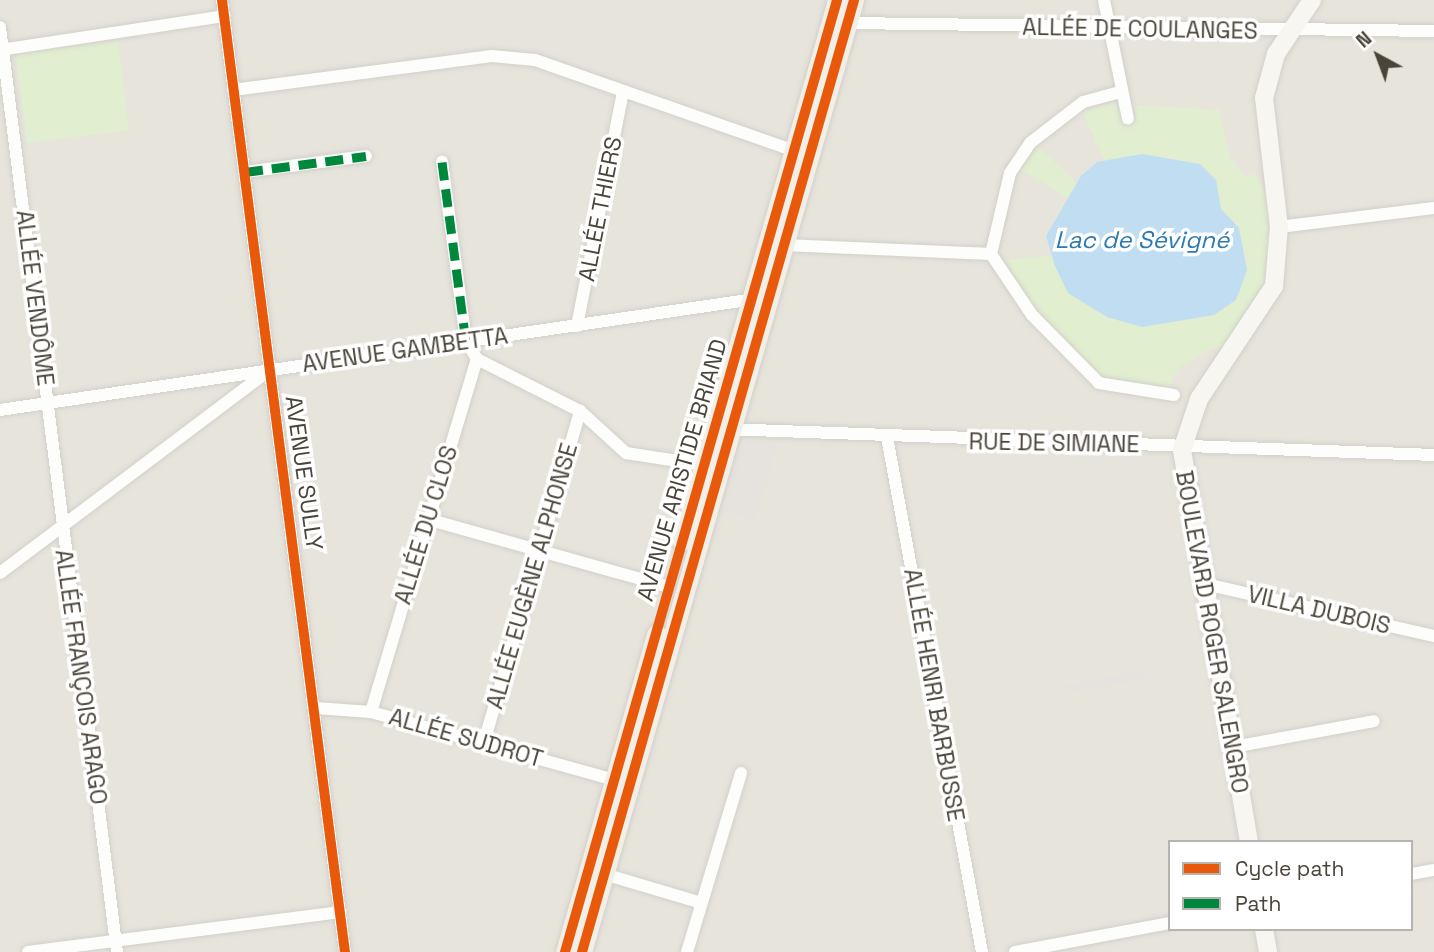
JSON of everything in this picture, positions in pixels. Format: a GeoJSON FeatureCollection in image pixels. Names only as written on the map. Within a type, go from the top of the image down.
{"type":"FeatureCollection","features":[{"type":"Feature","properties":{"kind":"main road","name":"AVENUE ARISTIDE BRIAND"},"geometry":{"type":"LineString","coordinates":[[582,952],[761,300],[794,152],[837,0]]}},
{"type":"Feature","properties":{"kind":"main road","name":"AVENUE ARISTIDE BRIAND"},"geometry":{"type":"LineString","coordinates":[[761,300],[784,245],[853,0]]}},
{"type":"Feature","properties":{"kind":"main road","name":"BOULEVARD ROGER SALENGRO"},"geometry":{"type":"LineString","coordinates":[[1249,840],[1182,450],[1199,399],[1274,286],[1279,227],[1264,98],[1269,72],[1291,31],[1312,0]]}},
{"type":"Feature","properties":{"kind":"main road","name":"AVENUE ARISTIDE BRIAND"},"geometry":{"type":"LineString","coordinates":[[565,952],[704,465],[724,429]]}},
{"type":"Feature","properties":{"kind":"main road"},"geometry":{"type":"LineString","coordinates":[[1264,931],[1268,952]]}},
{"type":"Feature","properties":{"kind":"street","name":"AVENUE SULLY"},"geometry":{"type":"LineString","coordinates":[[222,0],[268,370],[316,708],[345,952]]}},
{"type":"Feature","properties":{"kind":"street"},"geometry":{"type":"LineString","coordinates":[[1104,0],[1128,119]]}},
{"type":"Feature","properties":{"kind":"street"},"geometry":{"type":"LineString","coordinates":[[1,50],[224,16]]}},
{"type":"Feature","properties":{"kind":"street","name":"ALLÉE DE COULANGES"},"geometry":{"type":"LineString","coordinates":[[847,23],[1434,31]]}},
{"type":"Feature","properties":{"kind":"street","name":"ALLÉE VENDÔME"},"geometry":{"type":"LineString","coordinates":[[0,27],[48,402]]}},
{"type":"Feature","properties":{"kind":"street"},"geometry":{"type":"LineString","coordinates":[[233,90],[492,56],[535,60],[794,152]]}},
{"type":"Feature","properties":{"kind":"street","name":"ALLÉE THIERS"},"geometry":{"type":"LineString","coordinates":[[577,326],[623,92]]}},
{"type":"Feature","properties":{"kind":"street"},"geometry":{"type":"LineString","coordinates":[[1121,92],[1083,102],[1030,143],[1010,173],[991,254],[1031,315],[1099,383],[1174,395]]}},
{"type":"Feature","properties":{"kind":"street"},"geometry":{"type":"LineString","coordinates":[[245,172],[366,156]]}},
{"type":"Feature","properties":{"kind":"street"},"geometry":{"type":"LineString","coordinates":[[442,162],[466,341],[477,359],[580,411],[626,453],[704,465]]}},
{"type":"Feature","properties":{"kind":"street"},"geometry":{"type":"LineString","coordinates":[[1279,227],[1434,208]]}},
{"type":"Feature","properties":{"kind":"street"},"geometry":{"type":"LineString","coordinates":[[784,245],[991,254]]}},
{"type":"Feature","properties":{"kind":"street","name":"AVENUE GAMBETTA"},"geometry":{"type":"LineString","coordinates":[[0,410],[761,300]]}},
{"type":"Feature","properties":{"kind":"street","name":"ALLÉE DU CLOS"},"geometry":{"type":"LineString","coordinates":[[372,712],[477,359]]}},
{"type":"Feature","properties":{"kind":"street"},"geometry":{"type":"LineString","coordinates":[[0,573],[268,370]]}},
{"type":"Feature","properties":{"kind":"street","name":"ALLÉE FRANÇOIS ARAGO"},"geometry":{"type":"LineString","coordinates":[[48,402],[61,527],[117,946]]}},
{"type":"Feature","properties":{"kind":"street","name":"ALLÉE EUGÈNE ALPHONSE"},"geometry":{"type":"LineString","coordinates":[[484,742],[580,411]]}},
{"type":"Feature","properties":{"kind":"street","name":"RUE DE SIMIANE"},"geometry":{"type":"LineString","coordinates":[[724,429],[1182,450],[1434,455]]}},
{"type":"Feature","properties":{"kind":"street","name":"ALLÉE HENRI BARBUSSE"},"geometry":{"type":"LineString","coordinates":[[887,437],[982,952]]}},
{"type":"Feature","properties":{"kind":"street"},"geometry":{"type":"LineString","coordinates":[[428,519],[669,587]]}},
{"type":"Feature","properties":{"kind":"street","name":"VILLA DUBOIS"},"geometry":{"type":"LineString","coordinates":[[1205,584],[1434,636]]}},
{"type":"Feature","properties":{"kind":"street","name":"ALLÉE SUDROT"},"geometry":{"type":"LineString","coordinates":[[316,708],[372,712],[614,780]]}},
{"type":"Feature","properties":{"kind":"street"},"geometry":{"type":"LineString","coordinates":[[1233,747],[1374,720]]}},
{"type":"Feature","properties":{"kind":"street"},"geometry":{"type":"LineString","coordinates":[[687,952],[741,773]]}},
{"type":"Feature","properties":{"kind":"street"},"geometry":{"type":"LineString","coordinates":[[1413,874],[1434,870]]}},
{"type":"Feature","properties":{"kind":"street"},"geometry":{"type":"LineString","coordinates":[[604,874],[701,904]]}},
{"type":"Feature","properties":{"kind":"street"},"geometry":{"type":"LineString","coordinates":[[28,952],[117,946],[340,912]]}},
{"type":"Feature","properties":{"kind":"street"},"geometry":{"type":"LineString","coordinates":[[1015,952],[1168,923]]}},
{"type":"Feature","properties":{"kind":"shaded area"},"geometry":{"type":"Polygon","coordinates":[[[0,0],[1434,0],[1434,952],[0,952],[0,0]]]}},
{"type":"Feature","properties":{"kind":"shaded area"},"geometry":{"type":"Polygon","coordinates":[[[748,441],[778,443],[755,521],[724,511],[737,456],[748,441]]]}},
{"type":"Feature","properties":{"kind":"shaded area"},"geometry":{"type":"Polygon","coordinates":[[[1143,671],[1150,678],[1070,693],[1064,685],[1143,671]]]}},
{"type":"Feature","properties":{"kind":"green space"},"geometry":{"type":"Polygon","coordinates":[[[118,41],[129,130],[27,143],[16,54],[118,41]]]}},
{"type":"Feature","properties":{"kind":"green space"},"geometry":{"type":"Polygon","coordinates":[[[1116,102],[1124,124],[1137,121],[1135,105],[1219,110],[1230,157],[1245,177],[1254,174],[1266,193],[1271,244],[1261,299],[1226,348],[1209,349],[1177,370],[1168,390],[1103,377],[1037,312],[1005,260],[1054,255],[1055,266],[1239,228],[1221,209],[1216,180],[1142,154],[1105,161],[1082,112],[1116,102]]]}},
{"type":"Feature","properties":{"kind":"green space"},"geometry":{"type":"Polygon","coordinates":[[[1038,146],[1077,183],[1068,198],[1020,169],[1038,146]]]}},
{"type":"Feature","properties":{"kind":"water","name":"Lac de Sévigné"},"geometry":{"type":"Polygon","coordinates":[[[1142,154],[1200,164],[1216,180],[1221,209],[1239,228],[1247,270],[1236,300],[1214,315],[1142,327],[1107,317],[1068,293],[1055,266],[1046,236],[1081,176],[1097,162],[1142,154]]]}},
{"type":"Feature","properties":{"kind":"marked path"},"geometry":{"type":"LineString","coordinates":[[245,172],[366,156]]}},
{"type":"Feature","properties":{"kind":"marked path"},"geometry":{"type":"LineString","coordinates":[[442,162],[466,341]]}},
{"type":"Feature","properties":{"kind":"cycle path"},"geometry":{"type":"LineString","coordinates":[[222,0],[345,952]]}},
{"type":"Feature","properties":{"kind":"cycle path"},"geometry":{"type":"LineString","coordinates":[[565,952],[837,0]]}},
{"type":"Feature","properties":{"kind":"cycle path"},"geometry":{"type":"LineString","coordinates":[[582,952],[854,0]]}}]}
